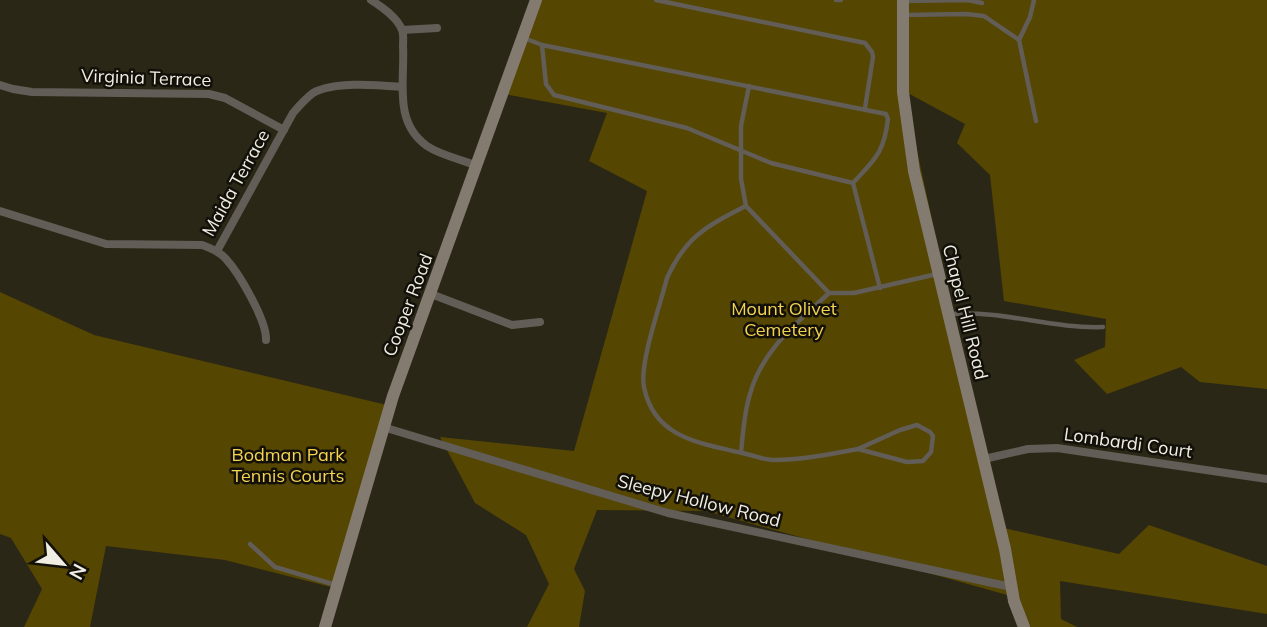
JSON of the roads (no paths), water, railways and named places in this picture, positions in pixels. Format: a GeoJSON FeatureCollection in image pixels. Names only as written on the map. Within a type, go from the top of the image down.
{"type":"FeatureCollection","features":[{"type":"Feature","properties":{"kind":"street"},"geometry":{"type":"LineString","coordinates":[[371,0],[389,13],[402,30],[404,114],[411,130],[417,138],[435,150],[477,166]]}},
{"type":"Feature","properties":{"kind":"street","name":"Cooper Road"},"geometry":{"type":"LineString","coordinates":[[325,627],[383,427],[536,0]]}},
{"type":"Feature","properties":{"kind":"street","name":"Chapel Hill Road"},"geometry":{"type":"LineString","coordinates":[[903,0],[903,92],[919,195],[984,459],[1011,587],[1024,627]]}},
{"type":"Feature","properties":{"kind":"street"},"geometry":{"type":"LineString","coordinates":[[402,30],[437,28]]}},
{"type":"Feature","properties":{"kind":"street","name":"Virginia Terrace"},"geometry":{"type":"LineString","coordinates":[[0,85],[32,92],[209,94],[234,102],[284,130]]}},
{"type":"Feature","properties":{"kind":"street","name":"Maida Terrace"},"geometry":{"type":"LineString","coordinates":[[0,211],[106,244],[202,245],[217,251],[303,101],[323,89],[336,86],[402,87]]}},
{"type":"Feature","properties":{"kind":"street"},"geometry":{"type":"LineString","coordinates":[[217,251],[228,260],[256,308],[262,319],[266,340]]}},
{"type":"Feature","properties":{"kind":"street"},"geometry":{"type":"LineString","coordinates":[[431,294],[512,325],[540,322]]}},
{"type":"Feature","properties":{"kind":"street","name":"Sleepy Hollow Road"},"geometry":{"type":"LineString","coordinates":[[383,427],[668,513],[1011,587]]}},
{"type":"Feature","properties":{"kind":"street","name":"Lombardi Court"},"geometry":{"type":"LineString","coordinates":[[984,459],[1028,449],[1057,448],[1267,480]]}},
{"type":"Feature","properties":{"kind":"lane"},"geometry":{"type":"LineString","coordinates":[[656,0],[864,43],[873,57],[865,108]]}},
{"type":"Feature","properties":{"kind":"lane"},"geometry":{"type":"LineString","coordinates":[[903,0],[982,1],[984,16]]}},
{"type":"Feature","properties":{"kind":"lane"},"geometry":{"type":"LineString","coordinates":[[1034,0],[1030,18],[1019,40],[1036,121]]}},
{"type":"Feature","properties":{"kind":"lane"},"geometry":{"type":"LineString","coordinates":[[903,15],[984,16],[1019,40]]}},
{"type":"Feature","properties":{"kind":"lane"},"geometry":{"type":"LineString","coordinates":[[523,38],[542,45],[886,114],[883,146],[876,158],[853,183]]}},
{"type":"Feature","properties":{"kind":"lane"},"geometry":{"type":"LineString","coordinates":[[542,45],[546,84],[554,95],[687,128],[783,167],[853,183]]}},
{"type":"Feature","properties":{"kind":"lane"},"geometry":{"type":"LineString","coordinates":[[749,86],[741,126],[741,179],[747,206],[829,293]]}},
{"type":"Feature","properties":{"kind":"lane"},"geometry":{"type":"LineString","coordinates":[[853,183],[880,288]]}},
{"type":"Feature","properties":{"kind":"lane"},"geometry":{"type":"LineString","coordinates":[[747,206],[692,238],[673,264],[667,278],[643,376],[649,401],[671,430],[693,442],[772,460],[858,449],[910,426],[922,426],[933,436],[933,447],[928,458],[915,463],[858,449]]}},
{"type":"Feature","properties":{"kind":"lane"},"geometry":{"type":"LineString","coordinates":[[741,453],[749,395],[763,362],[779,340],[829,293],[854,293],[938,274]]}},
{"type":"Feature","properties":{"kind":"lane"},"geometry":{"type":"LineString","coordinates":[[948,315],[1028,319],[1080,328],[1103,327]]}},
{"type":"Feature","properties":{"kind":"lane"},"geometry":{"type":"LineString","coordinates":[[250,544],[275,567],[337,585]]}},
{"type":"Feature","properties":{"kind":"park label","name":"Mount Olivet Cemetery"},"geometry":{"type":"Point","coordinates":[784,319]}},
{"type":"Feature","properties":{"kind":"park label","name":"Bodman Park Tennis Courts"},"geometry":{"type":"Point","coordinates":[288,465]}}]}
